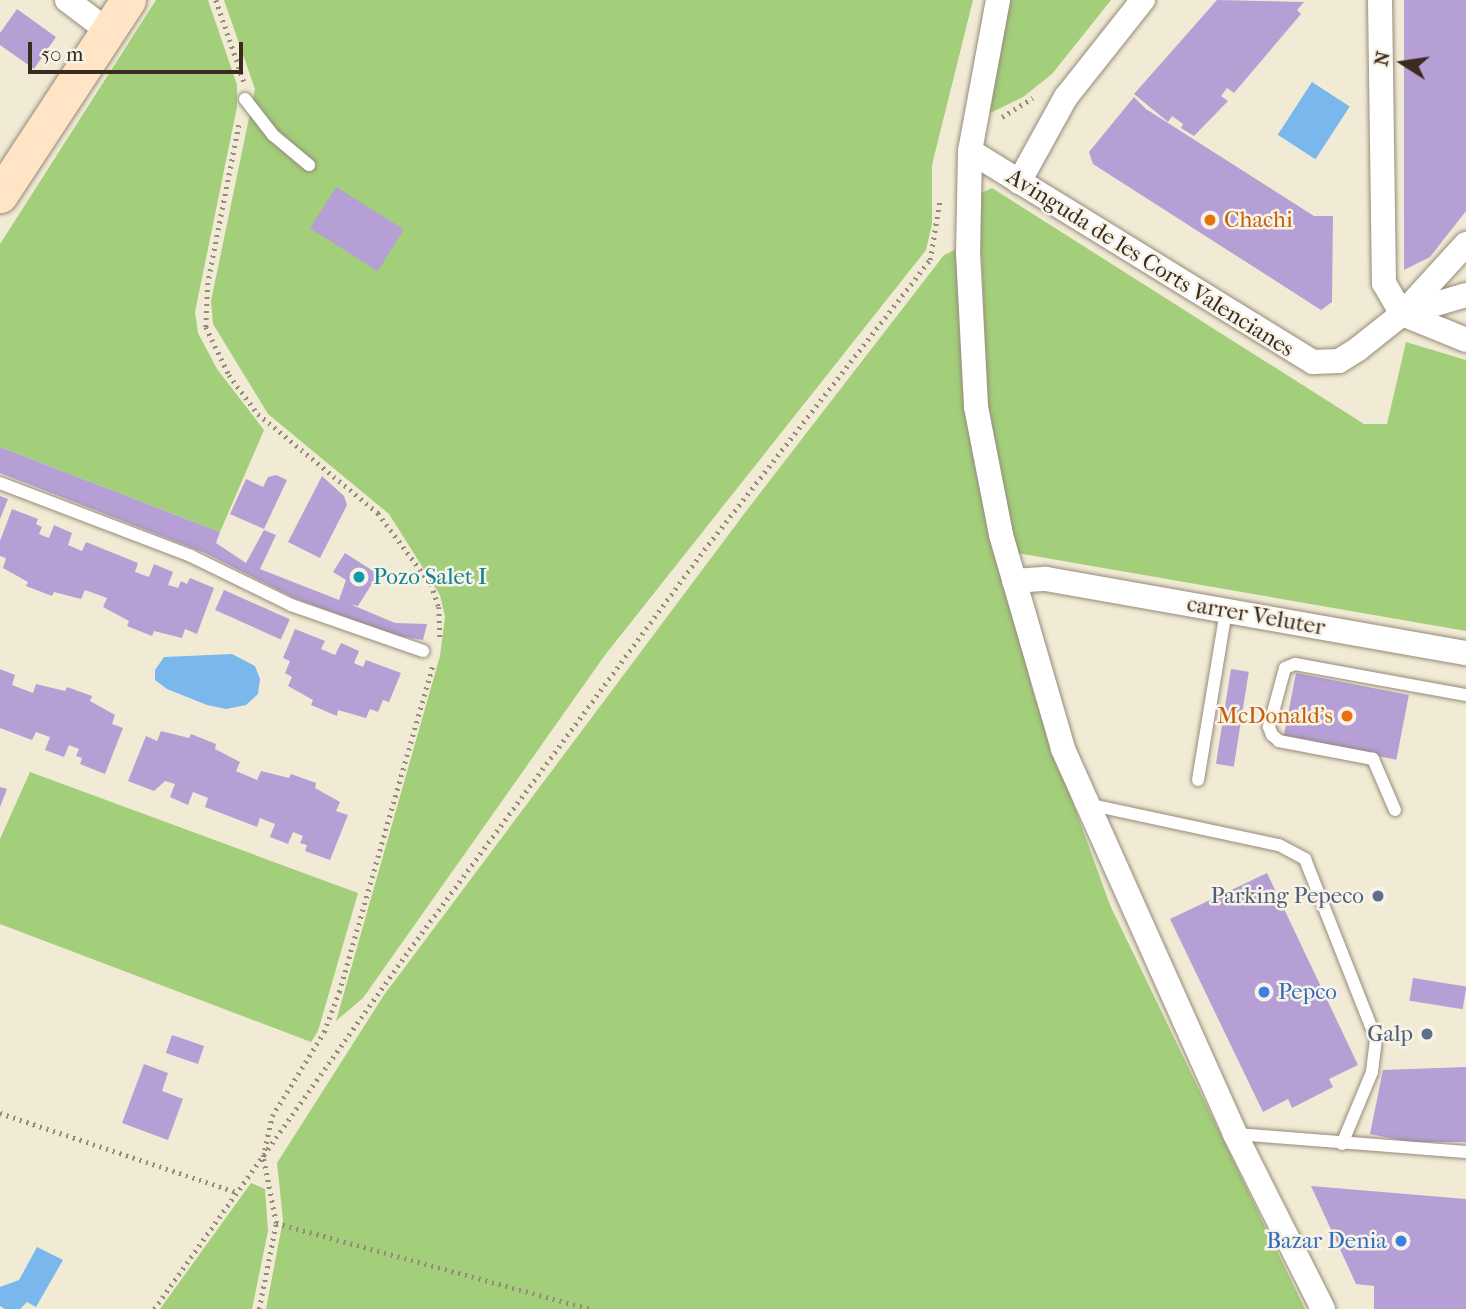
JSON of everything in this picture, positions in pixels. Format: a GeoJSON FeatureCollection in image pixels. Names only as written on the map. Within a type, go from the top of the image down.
{"type":"FeatureCollection","features":[{"type":"Feature","properties":{"kind":"main road"},"geometry":{"type":"LineString","coordinates":[[0,195],[128,0]]}},
{"type":"Feature","properties":{"kind":"street"},"geometry":{"type":"LineString","coordinates":[[67,0],[108,31]]}},
{"type":"Feature","properties":{"kind":"street"},"geometry":{"type":"LineString","coordinates":[[998,0],[970,151],[968,265],[976,407],[988,480],[1014,581],[1063,748],[1235,1134],[1323,1309]]}},
{"type":"Feature","properties":{"kind":"street"},"geometry":{"type":"LineString","coordinates":[[1019,182],[1066,97],[1143,0]]}},
{"type":"Feature","properties":{"kind":"street"},"geometry":{"type":"LineString","coordinates":[[1380,0],[1382,264],[1390,300],[1402,314],[1466,340]]}},
{"type":"Feature","properties":{"kind":"street","name":"Avinguda de les Corts Valencianes"},"geometry":{"type":"LineString","coordinates":[[970,151],[1313,362],[1349,356],[1402,314]]}},
{"type":"Feature","properties":{"kind":"street"},"geometry":{"type":"LineString","coordinates":[[1402,314],[1466,244]]}},
{"type":"Feature","properties":{"kind":"street"},"geometry":{"type":"LineString","coordinates":[[1402,314],[1466,295]]}},
{"type":"Feature","properties":{"kind":"street","name":"carrer Veluter"},"geometry":{"type":"LineString","coordinates":[[1014,581],[1046,579],[1466,653]]}},
{"type":"Feature","properties":{"kind":"lane"},"geometry":{"type":"LineString","coordinates":[[245,99],[272,135],[309,165]]}},
{"type":"Feature","properties":{"kind":"lane"},"geometry":{"type":"LineString","coordinates":[[0,483],[191,556],[291,606],[423,651]]}},
{"type":"Feature","properties":{"kind":"lane"},"geometry":{"type":"LineString","coordinates":[[1198,780],[1226,610]]}},
{"type":"Feature","properties":{"kind":"lane"},"geometry":{"type":"LineString","coordinates":[[1395,810],[1373,759],[1279,741],[1272,735],[1269,727],[1285,668],[1295,664],[1466,695]]}},
{"type":"Feature","properties":{"kind":"lane"},"geometry":{"type":"LineString","coordinates":[[1087,804],[1279,845],[1305,859],[1376,1039],[1372,1072],[1342,1144]]}},
{"type":"Feature","properties":{"kind":"lane"},"geometry":{"type":"LineString","coordinates":[[1235,1134],[1466,1152]]}},
{"type":"Feature","properties":{"kind":"path"},"geometry":{"type":"LineString","coordinates":[[216,0],[244,79],[245,99]]}},
{"type":"Feature","properties":{"kind":"path"},"geometry":{"type":"LineString","coordinates":[[975,126],[989,126],[1044,91]]}},
{"type":"Feature","properties":{"kind":"path"},"geometry":{"type":"LineString","coordinates":[[154,1309],[409,950],[704,550],[930,260],[942,192]]}},
{"type":"Feature","properties":{"kind":"path"},"geometry":{"type":"LineString","coordinates":[[0,1113],[236,1192]]}},
{"type":"Feature","properties":{"kind":"path"},"geometry":{"type":"LineString","coordinates":[[260,1309],[276,1223],[263,1157]]}},
{"type":"Feature","properties":{"kind":"path"},"geometry":{"type":"LineString","coordinates":[[276,1223],[590,1309]]}},
{"type":"Feature","properties":{"kind":"green space"},"geometry":{"type":"Polygon","coordinates":[[[156,0],[208,0],[237,85],[237,107],[195,312],[198,333],[217,369],[264,430],[220,532],[0,447],[0,244],[156,0]]]}},
{"type":"Feature","properties":{"kind":"green space"},"geometry":{"type":"Polygon","coordinates":[[[224,0],[973,0],[932,165],[932,224],[926,250],[605,655],[363,998],[336,1021],[440,656],[445,617],[440,595],[389,514],[268,414],[213,324],[211,301],[255,89],[224,0]]]}},
{"type":"Feature","properties":{"kind":"green space"},"geometry":{"type":"Polygon","coordinates":[[[1007,0],[1111,0],[1052,74],[1023,97],[986,115],[1007,0]]]}},
{"type":"Feature","properties":{"kind":"green space"},"geometry":{"type":"Polygon","coordinates":[[[992,188],[1364,424],[1387,424],[1406,342],[1466,360],[1466,631],[1017,553],[988,419],[979,194],[992,188]]]}},
{"type":"Feature","properties":{"kind":"green space"},"geometry":{"type":"Polygon","coordinates":[[[957,249],[1006,588],[1034,695],[1110,905],[1305,1309],[266,1309],[283,1220],[277,1163],[384,995],[747,510],[944,255],[957,249]]]}},
{"type":"Feature","properties":{"kind":"green space"},"geometry":{"type":"Polygon","coordinates":[[[30,772],[358,893],[318,1031],[311,1042],[0,924],[0,839],[30,772]]]}},
{"type":"Feature","properties":{"kind":"green space"},"geometry":{"type":"Polygon","coordinates":[[[251,1183],[265,1189],[268,1231],[252,1309],[160,1309],[251,1183]]]}},
{"type":"Feature","properties":{"kind":"water"},"geometry":{"type":"Polygon","coordinates":[[[1312,82],[1350,107],[1315,159],[1278,135],[1312,82]]]}},
{"type":"Feature","properties":{"kind":"water"},"geometry":{"type":"Polygon","coordinates":[[[232,654],[255,666],[260,679],[258,694],[246,705],[226,709],[207,705],[167,689],[155,680],[155,670],[164,657],[232,654]]]}},
{"type":"Feature","properties":{"kind":"water"},"geometry":{"type":"Polygon","coordinates":[[[37,1247],[63,1260],[36,1307],[27,1302],[20,1309],[5,1309],[0,1306],[0,1287],[19,1280],[37,1247]]]}},
{"type":"Feature","properties":{"kind":"building"},"geometry":{"type":"Polygon","coordinates":[[[1217,0],[1304,2],[1297,10],[1301,14],[1234,93],[1227,88],[1221,96],[1228,101],[1194,136],[1181,128],[1183,124],[1172,116],[1168,122],[1134,94],[1217,0]]]}},
{"type":"Feature","properties":{"kind":"building"},"geometry":{"type":"Polygon","coordinates":[[[1404,0],[1466,0],[1466,211],[1430,257],[1404,270],[1404,0]]]}},
{"type":"Feature","properties":{"kind":"building"},"geometry":{"type":"Polygon","coordinates":[[[17,9],[56,37],[34,69],[0,45],[0,33],[17,9]]]}},
{"type":"Feature","properties":{"kind":"building"},"geometry":{"type":"Polygon","coordinates":[[[1134,97],[1146,109],[1314,216],[1333,216],[1332,302],[1321,310],[1093,164],[1089,152],[1134,97]]]}},
{"type":"Feature","properties":{"kind":"building"},"geometry":{"type":"Polygon","coordinates":[[[336,187],[404,229],[378,271],[310,229],[336,187]]]}},
{"type":"Feature","properties":{"kind":"building"},"geometry":{"type":"Polygon","coordinates":[[[0,447],[220,532],[216,543],[246,563],[264,530],[276,535],[260,569],[339,600],[346,580],[333,572],[345,553],[378,574],[358,606],[350,604],[395,623],[427,624],[423,640],[393,635],[294,598],[205,553],[0,473],[0,447]]]}},
{"type":"Feature","properties":{"kind":"building"},"geometry":{"type":"Polygon","coordinates":[[[276,475],[287,480],[264,529],[230,514],[246,479],[263,487],[268,477],[276,475]]]}},
{"type":"Feature","properties":{"kind":"building"},"geometry":{"type":"Polygon","coordinates":[[[322,476],[344,496],[347,505],[320,558],[288,542],[322,476]]]}},
{"type":"Feature","properties":{"kind":"building"},"geometry":{"type":"Polygon","coordinates":[[[0,496],[8,499],[0,519],[0,496]]]}},
{"type":"Feature","properties":{"kind":"building"},"geometry":{"type":"Polygon","coordinates":[[[12,509],[38,519],[36,524],[42,527],[39,534],[49,538],[54,525],[72,533],[68,545],[82,551],[86,542],[138,563],[135,572],[149,577],[154,564],[173,572],[168,585],[178,588],[181,581],[187,584],[190,578],[214,588],[197,634],[185,629],[182,638],[154,631],[152,636],[127,626],[129,621],[103,607],[107,598],[85,590],[81,599],[54,592],[52,596],[26,586],[28,582],[3,568],[6,558],[0,556],[0,541],[12,509]]]}},
{"type":"Feature","properties":{"kind":"building"},"geometry":{"type":"Polygon","coordinates":[[[224,590],[290,619],[281,639],[215,610],[224,590]]]}},
{"type":"Feature","properties":{"kind":"building"},"geometry":{"type":"Polygon","coordinates":[[[295,629],[325,641],[321,649],[335,655],[341,643],[359,651],[354,663],[363,667],[366,660],[401,673],[389,702],[383,700],[378,712],[370,709],[366,718],[338,710],[337,716],[311,705],[313,700],[288,686],[292,677],[285,673],[290,661],[283,658],[295,629]]]}},
{"type":"Feature","properties":{"kind":"building"},"geometry":{"type":"Polygon","coordinates":[[[0,669],[15,675],[12,685],[33,693],[36,684],[65,691],[67,687],[92,696],[90,701],[115,715],[112,724],[123,728],[105,774],[80,764],[82,758],[76,756],[79,749],[69,745],[64,757],[45,750],[50,737],[36,732],[32,740],[0,728],[0,669]]]}},
{"type":"Feature","properties":{"kind":"building"},"geometry":{"type":"Polygon","coordinates":[[[1231,669],[1249,672],[1234,767],[1216,764],[1231,669]]]}},
{"type":"Feature","properties":{"kind":"building","name":"McDonald's"},"geometry":{"type":"Polygon","coordinates":[[[1296,673],[1409,695],[1396,760],[1283,738],[1296,673]]]}},
{"type":"Feature","properties":{"kind":"building"},"geometry":{"type":"Polygon","coordinates":[[[161,731],[189,738],[191,734],[216,744],[215,749],[240,762],[236,771],[257,780],[261,771],[289,778],[291,774],[316,783],[315,788],[340,802],[336,811],[348,815],[330,860],[305,851],[307,845],[300,843],[303,836],[293,832],[288,844],[270,837],[275,824],[260,818],[257,827],[205,807],[208,798],[193,792],[188,805],[170,797],[175,784],[165,781],[154,791],[128,781],[146,736],[157,741],[161,731]]]}},
{"type":"Feature","properties":{"kind":"building"},"geometry":{"type":"Polygon","coordinates":[[[0,787],[7,789],[0,807],[0,787]]]}},
{"type":"Feature","properties":{"kind":"building","name":"Pepco"},"geometry":{"type":"Polygon","coordinates":[[[1267,873],[1358,1065],[1329,1079],[1333,1087],[1292,1108],[1288,1099],[1263,1112],[1170,919],[1267,873]]]}},
{"type":"Feature","properties":{"kind":"building"},"geometry":{"type":"Polygon","coordinates":[[[1413,978],[1466,986],[1463,1009],[1409,1001],[1413,978]]]}},
{"type":"Feature","properties":{"kind":"building"},"geometry":{"type":"Polygon","coordinates":[[[172,1035],[204,1046],[198,1064],[166,1053],[172,1035]]]}},
{"type":"Feature","properties":{"kind":"building"},"geometry":{"type":"Polygon","coordinates":[[[144,1064],[168,1073],[162,1091],[183,1099],[168,1140],[122,1123],[144,1064]]]}},
{"type":"Feature","properties":{"kind":"building"},"geometry":{"type":"Polygon","coordinates":[[[1466,1067],[1466,1142],[1410,1142],[1370,1134],[1383,1070],[1466,1067]]]}},
{"type":"Feature","properties":{"kind":"building","name":"Bazar Denia"},"geometry":{"type":"Polygon","coordinates":[[[1311,1186],[1466,1199],[1466,1309],[1374,1309],[1374,1286],[1356,1284],[1311,1186]]]}},
{"type":"Feature","properties":{"kind":"place","name":"Chachi"},"geometry":{"type":"Point","coordinates":[1210,220]}},
{"type":"Feature","properties":{"kind":"place","name":"Pozo Salet I"},"geometry":{"type":"Point","coordinates":[359,577]}},
{"type":"Feature","properties":{"kind":"place","name":"McDonald's"},"geometry":{"type":"Point","coordinates":[1347,716]}},
{"type":"Feature","properties":{"kind":"place","name":"Parking Pepeco"},"geometry":{"type":"Point","coordinates":[1378,896]}},
{"type":"Feature","properties":{"kind":"place","name":"Pepco"},"geometry":{"type":"Point","coordinates":[1264,992]}},
{"type":"Feature","properties":{"kind":"place","name":"Galp"},"geometry":{"type":"Point","coordinates":[1427,1034]}},
{"type":"Feature","properties":{"kind":"place","name":"Bazar Denia"},"geometry":{"type":"Point","coordinates":[1401,1241]}}]}
